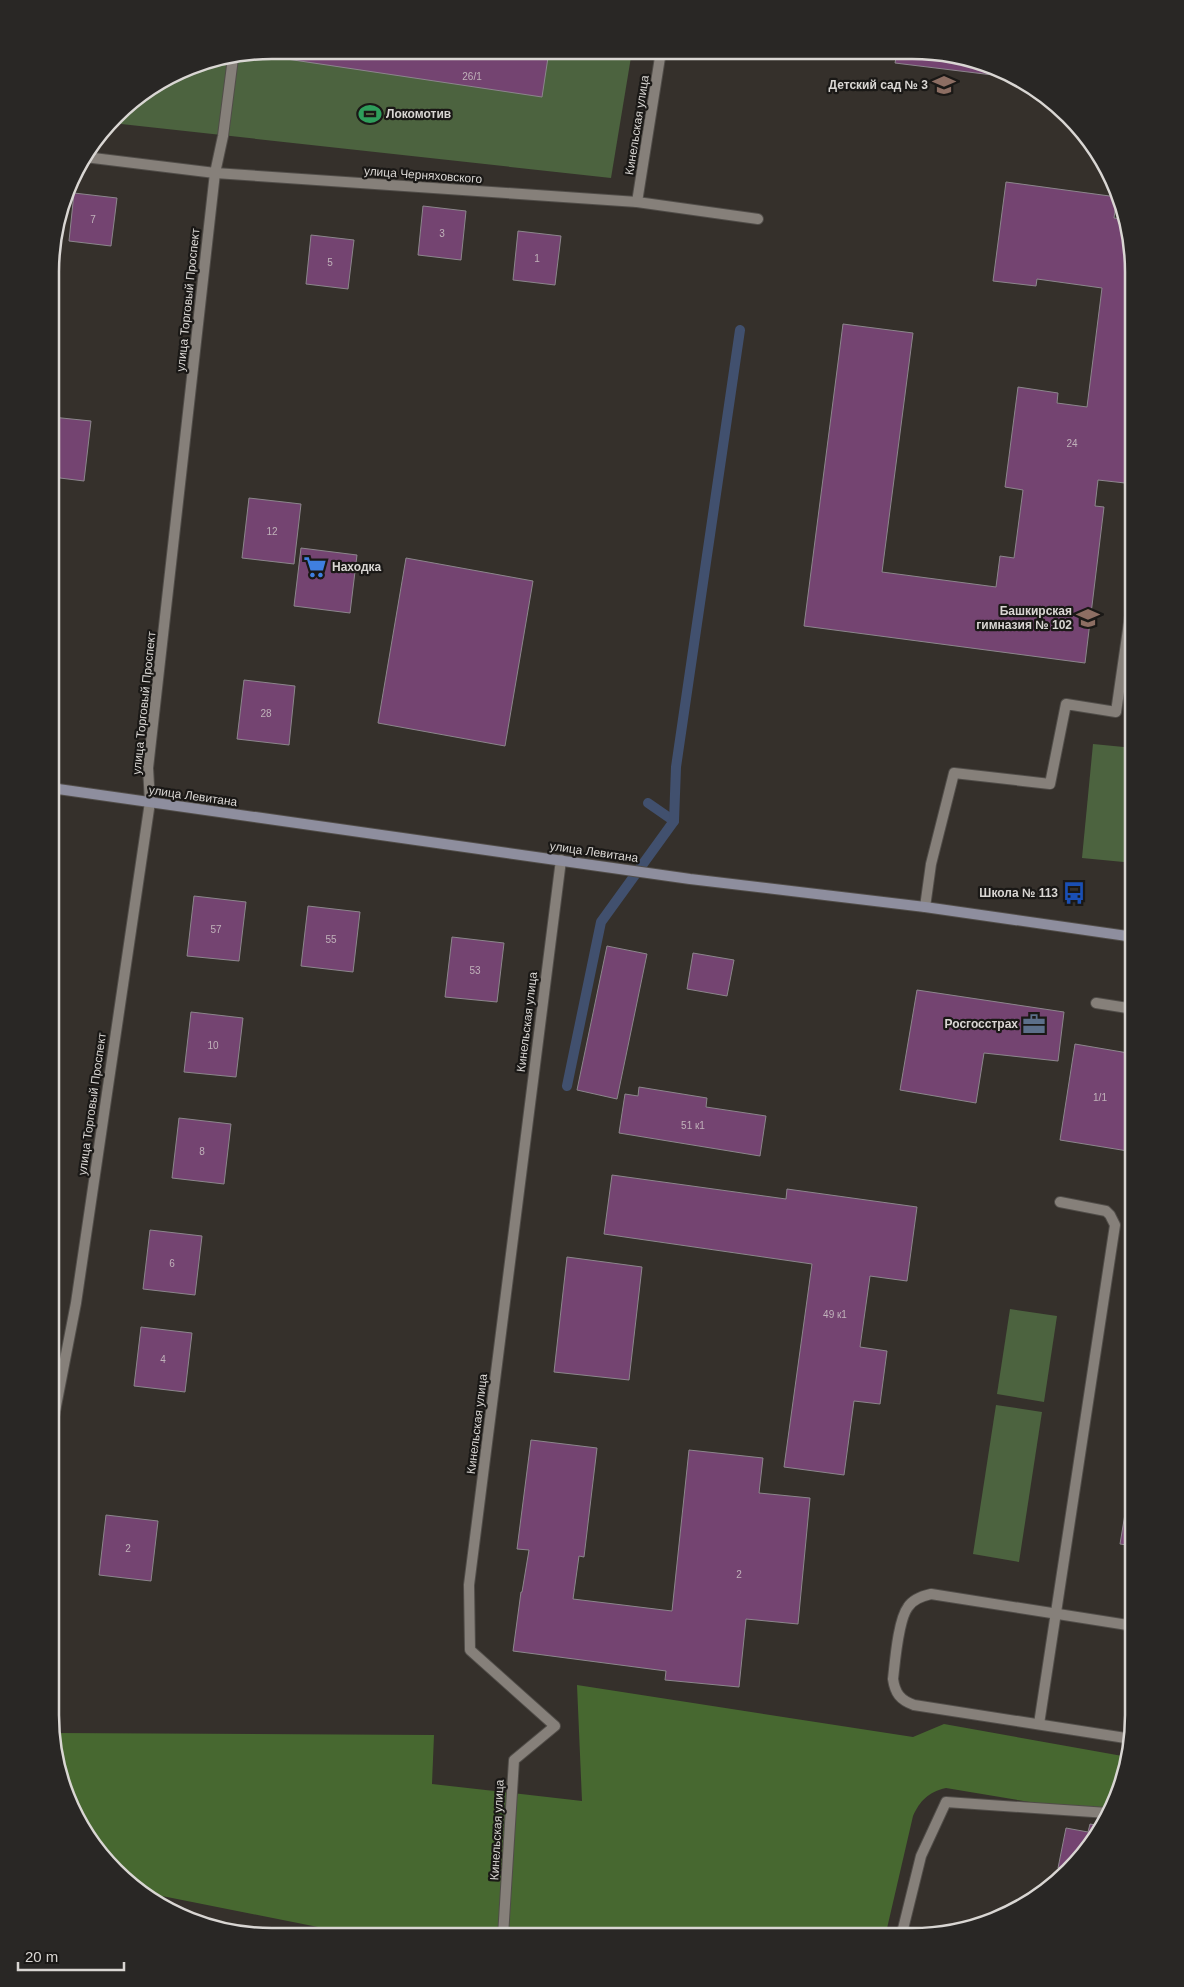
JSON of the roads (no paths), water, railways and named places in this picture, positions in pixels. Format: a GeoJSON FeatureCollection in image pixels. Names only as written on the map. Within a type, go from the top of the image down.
{"type":"FeatureCollection","features":[{"type":"Feature","properties":{"kind":"street","name":"Кинельская улица"},"geometry":{"type":"LineString","coordinates":[[637,202],[660,59]]}},
{"type":"Feature","properties":{"kind":"street","name":"улица Торговый Проспект"},"geometry":{"type":"LineString","coordinates":[[59,1391],[76,1303],[150,802],[148,768],[215,173],[223,136],[232,63]]}},
{"type":"Feature","properties":{"kind":"street","name":"улица Черняховского"},"geometry":{"type":"LineString","coordinates":[[92,158],[215,173],[637,202],[758,219]]}},
{"type":"Feature","properties":{"kind":"street"},"geometry":{"type":"LineString","coordinates":[[925,907],[930,864],[954,773],[1050,784],[1066,704],[1116,712],[1125,671]]}},
{"type":"Feature","properties":{"kind":"street","name":"улица Левитана"},"geometry":{"type":"LineString","coordinates":[[59,789],[690,879],[925,907],[1125,935]]}},
{"type":"Feature","properties":{"kind":"street","name":"Кинельская улица"},"geometry":{"type":"LineString","coordinates":[[504,1928],[514,1760],[556,1726],[470,1650],[469,1585],[560,860]]}},
{"type":"Feature","properties":{"kind":"street"},"geometry":{"type":"LineString","coordinates":[[1096,1003],[1125,1008]]}},
{"type":"Feature","properties":{"kind":"street"},"geometry":{"type":"LineString","coordinates":[[1038,1724],[1115,1225],[1106,1211],[1060,1202]]}},
{"type":"Feature","properties":{"kind":"street"},"geometry":{"type":"LineString","coordinates":[[1124,1738],[914,1705],[899,1697],[892,1679],[903,1616],[908,1607],[922,1596],[931,1594],[1125,1625]]}},
{"type":"Feature","properties":{"kind":"street"},"geometry":{"type":"LineString","coordinates":[[903,1928],[921,1856],[946,1802],[1101,1813]]}},
{"type":"Feature","properties":{"kind":"waterway"},"geometry":{"type":"LineString","coordinates":[[567,1086],[601,922],[674,821],[676,767],[740,330]]}},
{"type":"Feature","properties":{"kind":"waterway"},"geometry":{"type":"LineString","coordinates":[[648,803],[674,821]]}},
{"type":"Feature","properties":{"kind":"place","name":"Детский сад № 3"},"geometry":{"type":"Point","coordinates":[944,85]}},
{"type":"Feature","properties":{"kind":"place","name":"Локомотив"},"geometry":{"type":"Point","coordinates":[370,114]}},
{"type":"Feature","properties":{"kind":"place","name":"Находка"},"geometry":{"type":"Point","coordinates":[315,567]}},
{"type":"Feature","properties":{"kind":"place","name":"Башкирская гимназия № 102"},"geometry":{"type":"Point","coordinates":[1088,618]}},
{"type":"Feature","properties":{"kind":"place","name":"Школа № 113"},"geometry":{"type":"Point","coordinates":[1074,893]}},
{"type":"Feature","properties":{"kind":"place","name":"Росгосстрах"},"geometry":{"type":"Point","coordinates":[1034,1024]}}]}
